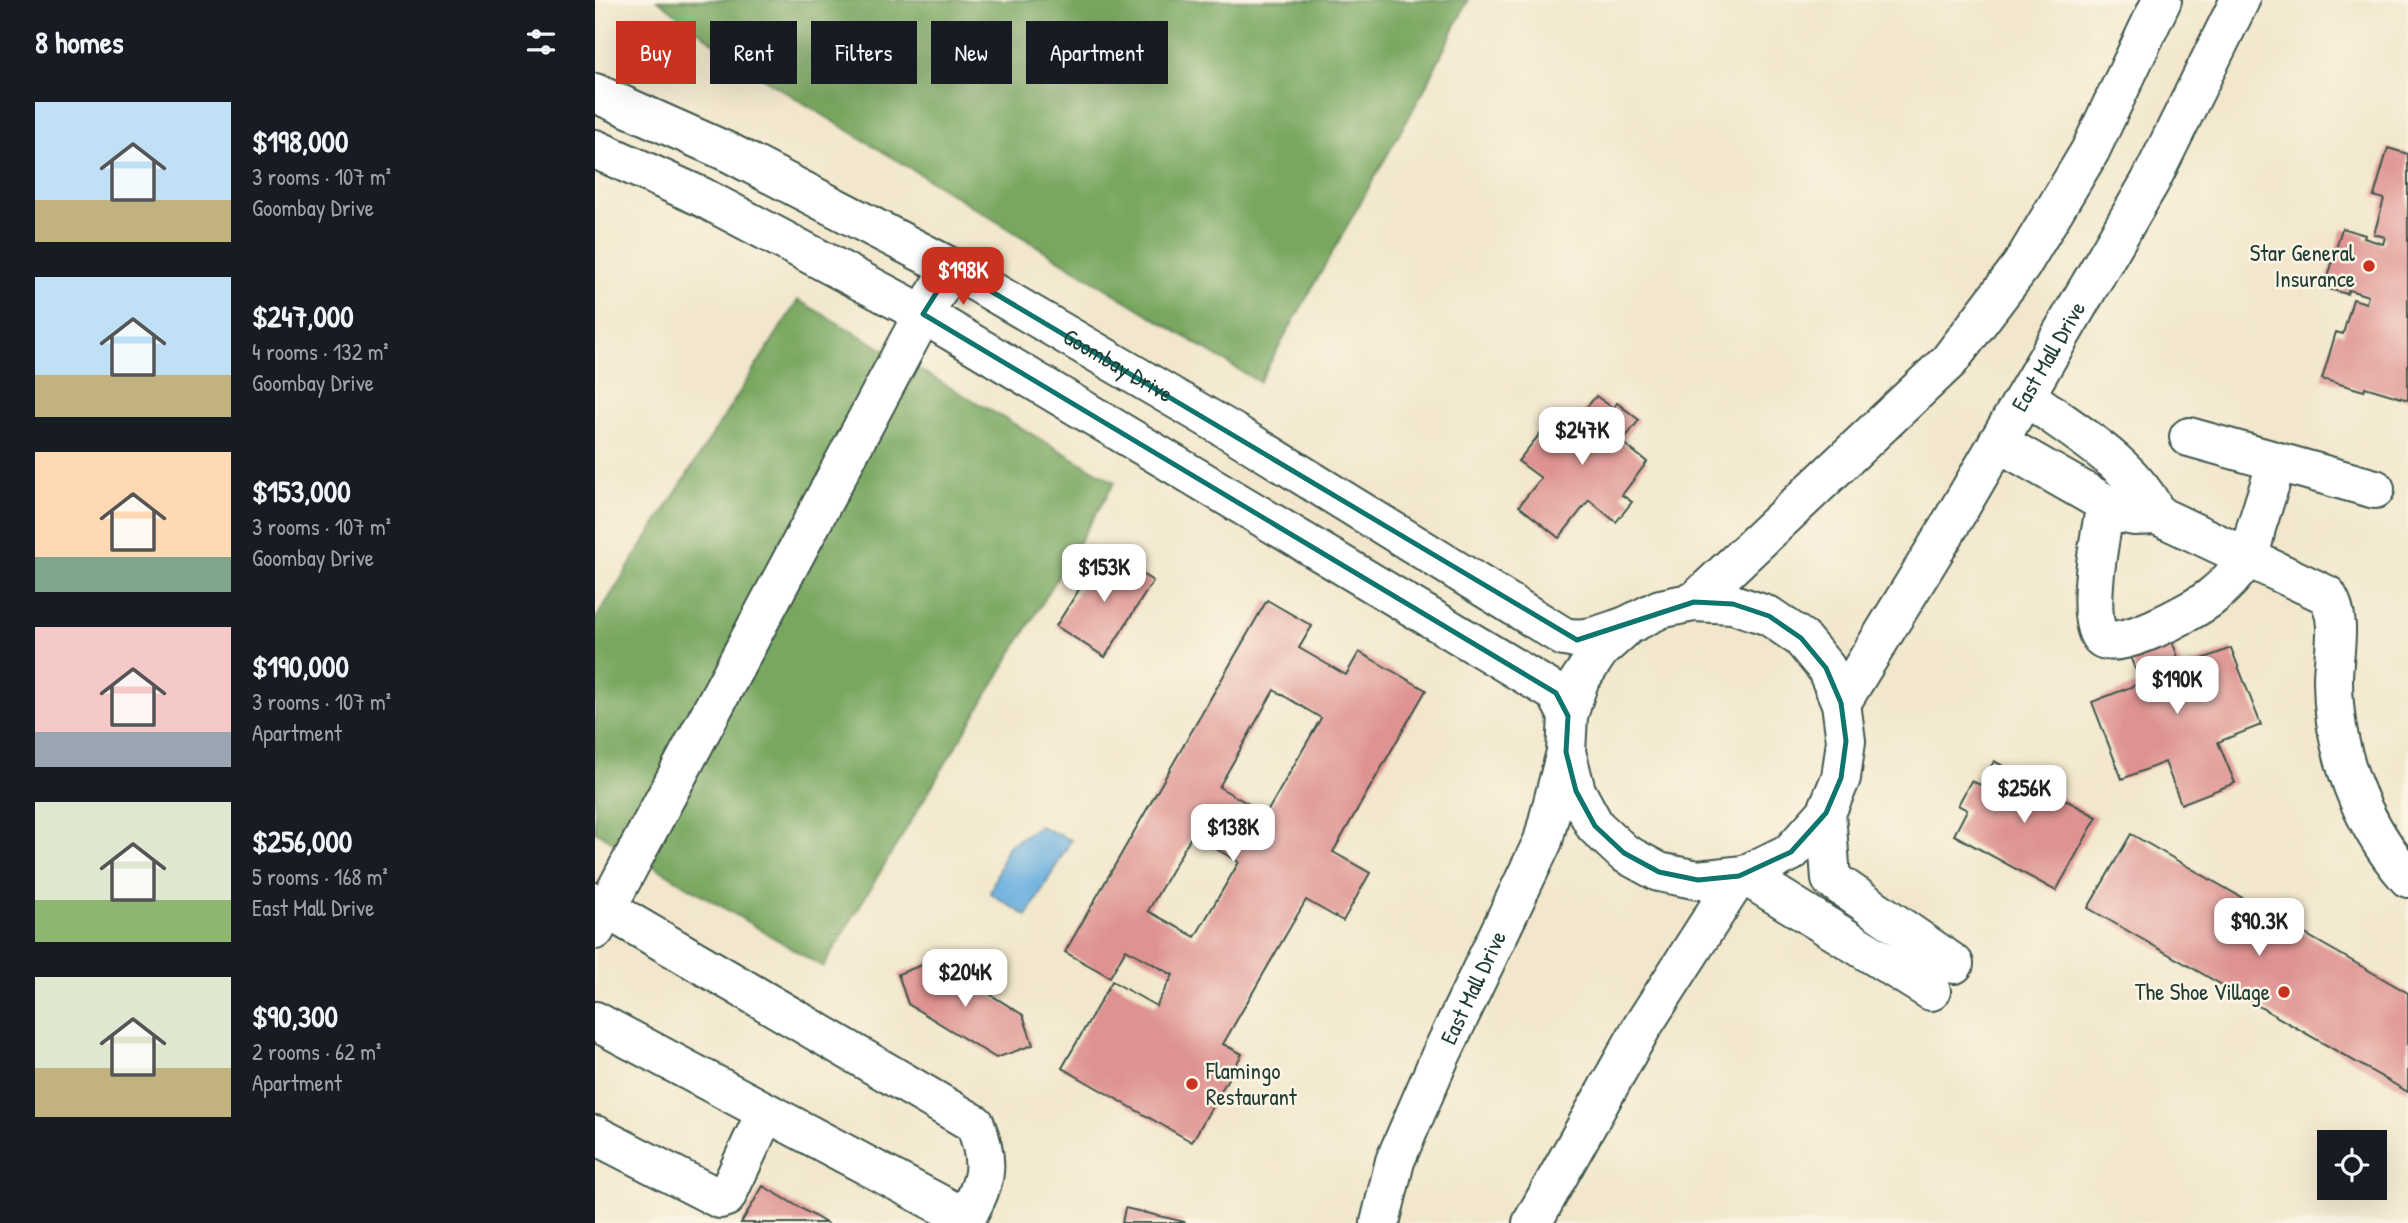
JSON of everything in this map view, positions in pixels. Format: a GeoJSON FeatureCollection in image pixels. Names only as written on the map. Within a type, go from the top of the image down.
{"type":"FeatureCollection","features":[{"type":"Feature","properties":{"kind":"main road"},"geometry":{"type":"LineString","coordinates":[[1694,602],[1949,361],[2021,266],[2090,151],[2162,0]]}},
{"type":"Feature","properties":{"kind":"main road","name":"East Mall Drive"},"geometry":{"type":"LineString","coordinates":[[1841,703],[2026,396],[2150,182],[2241,0]]}},
{"type":"Feature","properties":{"kind":"main road","name":"Goombay Drive"},"geometry":{"type":"LineString","coordinates":[[595,93],[730,153],[953,268],[1239,436],[1564,637],[1590,639],[1628,625]]}},
{"type":"Feature","properties":{"kind":"main road"},"geometry":{"type":"LineString","coordinates":[[595,149],[702,197],[923,314],[1556,694],[1567,734],[1576,791],[1595,825],[1624,853],[1659,872],[1698,880],[1741,876],[1791,852],[1826,813],[1841,779],[1846,741],[1841,703],[1826,668],[1801,638],[1791,631],[1769,617],[1733,604],[1694,602],[1660,609],[1628,625]]}},
{"type":"Feature","properties":{"kind":"main road"},"geometry":{"type":"LineString","coordinates":[[595,1021],[965,1220],[983,1185],[983,1146],[975,1124],[599,914],[641,843],[923,314],[953,268]]}},
{"type":"Feature","properties":{"kind":"main road"},"geometry":{"type":"LineString","coordinates":[[2026,396],[2117,464],[2149,498],[2157,515]]}},
{"type":"Feature","properties":{"kind":"main road"},"geometry":{"type":"LineString","coordinates":[[1206,484],[1239,436]]}},
{"type":"Feature","properties":{"kind":"main road"},"geometry":{"type":"LineString","coordinates":[[2189,437],[2375,489]]}},
{"type":"Feature","properties":{"kind":"main road"},"geometry":{"type":"LineString","coordinates":[[1998,442],[2106,504],[2134,516],[2157,515],[2327,595],[2337,615],[2333,680],[2335,709],[2351,783],[2367,819],[2388,854],[2408,878]]}},
{"type":"Feature","properties":{"kind":"main road"},"geometry":{"type":"LineString","coordinates":[[2106,504],[2096,559],[2094,593],[2097,629],[2101,638],[2107,642],[2120,642],[2189,612],[2211,597],[2248,557],[2277,462]]}},
{"type":"Feature","properties":{"kind":"main road","name":"East Mall Drive"},"geometry":{"type":"LineString","coordinates":[[1380,1223],[1395,1161],[1440,1057],[1543,841],[1579,681],[1600,650],[1628,625]]}},
{"type":"Feature","properties":{"kind":"main road"},"geometry":{"type":"LineString","coordinates":[[1741,876],[1943,977],[1831,879],[1826,813]]}},
{"type":"Feature","properties":{"kind":"main road"},"geometry":{"type":"LineString","coordinates":[[1532,1223],[1642,1027],[1741,876]]}},
{"type":"Feature","properties":{"kind":"main road"},"geometry":{"type":"LineString","coordinates":[[595,1135],[720,1199],[726,1197],[766,1112]]}},
{"type":"Feature","properties":{"kind":"highlighted area"},"geometry":{"type":"Polygon","coordinates":[[[952,268],[1577,640],[1694,602],[1733,604],[1769,616],[1801,638],[1826,668],[1841,703],[1846,741],[1841,778],[1826,813],[1791,852],[1739,876],[1698,880],[1659,872],[1624,853],[1595,826],[1576,791],[1566,752],[1568,716],[1556,693],[923,314],[952,268]]]}},
{"type":"Feature","properties":{"kind":"green space"},"geometry":{"type":"Polygon","coordinates":[[[658,0],[1468,0],[1424,90],[1259,382],[772,84],[797,84],[797,21],[710,21],[710,40],[696,29],[696,21],[685,21],[658,0]]]}},
{"type":"Feature","properties":{"kind":"green space"},"geometry":{"type":"Polygon","coordinates":[[[798,300],[1115,482],[823,967],[595,831],[595,620],[798,300]]]}},
{"type":"Feature","properties":{"kind":"water"},"geometry":{"type":"Polygon","coordinates":[[[1039,826],[1071,840],[1027,916],[990,893],[1007,847],[1039,826]]]}},
{"type":"Feature","properties":{"kind":"building","name":"Star General Insurance"},"geometry":{"type":"Polygon","coordinates":[[[2388,148],[2408,154],[2408,400],[2365,387],[2364,391],[2322,379],[2336,332],[2343,334],[2353,299],[2366,303],[2368,296],[2349,290],[2347,294],[2325,288],[2342,228],[2383,244],[2385,237],[2374,234],[2384,199],[2374,196],[2388,148]]]}},
{"type":"Feature","properties":{"kind":"building"},"geometry":{"type":"Polygon","coordinates":[[[1596,396],[1613,408],[1617,403],[1639,420],[1622,442],[1647,462],[1622,495],[1632,502],[1616,522],[1589,500],[1559,538],[1519,506],[1541,478],[1518,461],[1551,420],[1566,432],[1596,396]]]}},
{"type":"Feature","properties":{"kind":"building"},"geometry":{"type":"Polygon","coordinates":[[[1104,550],[1153,581],[1105,657],[1056,626],[1104,550]]]}},
{"type":"Feature","properties":{"kind":"building"},"geometry":{"type":"Polygon","coordinates":[[[1267,600],[1312,626],[1299,648],[1346,675],[1359,652],[1426,690],[1333,852],[1370,873],[1343,921],[1306,900],[1223,1044],[1242,1054],[1192,1142],[1062,1068],[1112,981],[1156,1006],[1173,975],[1126,949],[1110,977],[1065,952],[1267,600]],[[1274,690],[1219,787],[1266,814],[1321,718],[1274,690]],[[1192,835],[1148,911],[1195,937],[1239,862],[1192,835]]]}},
{"type":"Feature","properties":{"kind":"building"},"geometry":{"type":"Polygon","coordinates":[[[2166,626],[2182,667],[2231,648],[2261,725],[2218,742],[2235,783],[2181,804],[2165,762],[2122,779],[2092,702],[2141,683],[2124,642],[2166,626]]]}},
{"type":"Feature","properties":{"kind":"building"},"geometry":{"type":"Polygon","coordinates":[[[1994,761],[2097,817],[2056,891],[1954,835],[1967,810],[1958,805],[1971,781],[1981,785],[1994,761]]]}},
{"type":"Feature","properties":{"kind":"building"},"geometry":{"type":"Polygon","coordinates":[[[2131,834],[2408,993],[2408,1092],[2088,908],[2131,834]]]}},
{"type":"Feature","properties":{"kind":"building"},"geometry":{"type":"Polygon","coordinates":[[[935,960],[1023,1015],[1033,1045],[996,1058],[908,1004],[898,974],[935,960]]]}},
{"type":"Feature","properties":{"kind":"building"},"geometry":{"type":"Polygon","coordinates":[[[763,1186],[826,1223],[741,1223],[763,1186]]]}},
{"type":"Feature","properties":{"kind":"building"},"geometry":{"type":"Polygon","coordinates":[[[1125,1208],[1185,1222],[1185,1223],[1122,1223],[1125,1208]]]}},
{"type":"Feature","properties":{"kind":"place","name":"Star General Insurance"},"geometry":{"type":"Point","coordinates":[2369,266]}},
{"type":"Feature","properties":{"kind":"place","name":"The Shoe Village"},"geometry":{"type":"Point","coordinates":[2284,992]}},
{"type":"Feature","properties":{"kind":"place","name":"Flamingo Restaurant"},"geometry":{"type":"Point","coordinates":[1192,1084]}}]}
